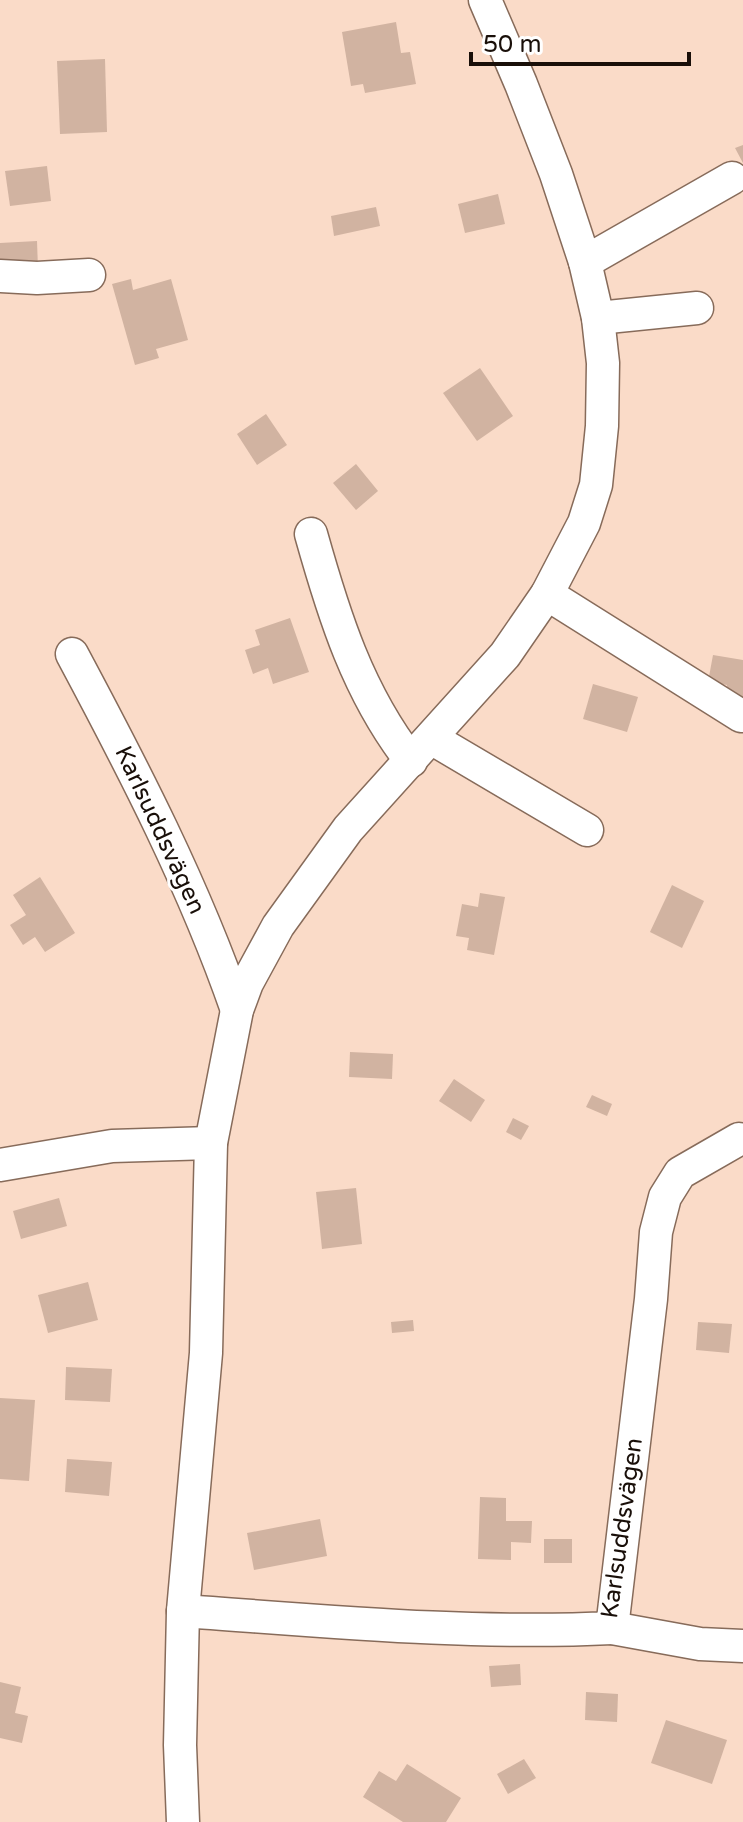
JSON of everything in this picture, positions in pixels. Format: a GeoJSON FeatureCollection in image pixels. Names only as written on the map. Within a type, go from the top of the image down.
{"type":"FeatureCollection","features":[{"type":"Feature","properties":{"kind":"street"},"geometry":{"type":"LineString","coordinates":[[183,1822],[180,1745],[183,1611],[206,1353],[211,1143],[237,1010],[247,983],[278,926],[348,829],[505,655],[547,594],[584,523],[596,485],[603,410],[603,363],[598,318],[585,262],[521,84],[485,0]]}},
{"type":"Feature","properties":{"kind":"street"},"geometry":{"type":"LineString","coordinates":[[585,262],[732,178]]}},
{"type":"Feature","properties":{"kind":"street"},"geometry":{"type":"LineString","coordinates":[[0,276],[37,278],[89,275]]}},
{"type":"Feature","properties":{"kind":"street"},"geometry":{"type":"LineString","coordinates":[[598,318],[697,308]]}},
{"type":"Feature","properties":{"kind":"street"},"geometry":{"type":"LineString","coordinates":[[311,534],[346,649],[386,729],[421,750],[587,830]]}},
{"type":"Feature","properties":{"kind":"street"},"geometry":{"type":"LineString","coordinates":[[547,594],[741,716]]}},
{"type":"Feature","properties":{"kind":"street","name":"Karlsuddsvägen"},"geometry":{"type":"LineString","coordinates":[[72,654],[137,777],[214,944],[237,1010]]}},
{"type":"Feature","properties":{"kind":"street","name":"Karlsuddsvägen"},"geometry":{"type":"LineString","coordinates":[[183,1611],[438,1628],[557,1631],[612,1628],[651,1299],[656,1232],[665,1197],[680,1173],[739,1139]]}},
{"type":"Feature","properties":{"kind":"street"},"geometry":{"type":"LineString","coordinates":[[0,1165],[112,1146],[211,1143]]}},
{"type":"Feature","properties":{"kind":"street"},"geometry":{"type":"LineString","coordinates":[[612,1628],[700,1644],[743,1646]]}},
{"type":"Feature","properties":{"kind":"building"},"geometry":{"type":"Polygon","coordinates":[[[396,22],[401,53],[410,52],[416,84],[365,93],[363,84],[351,86],[342,32],[396,22]]]}},
{"type":"Feature","properties":{"kind":"building"},"geometry":{"type":"Polygon","coordinates":[[[105,59],[107,132],[60,134],[57,61],[105,59]]]}},
{"type":"Feature","properties":{"kind":"building"},"geometry":{"type":"Polygon","coordinates":[[[743,145],[743,163],[735,148],[743,145]]]}},
{"type":"Feature","properties":{"kind":"building"},"geometry":{"type":"Polygon","coordinates":[[[47,166],[51,201],[10,206],[5,171],[47,166]]]}},
{"type":"Feature","properties":{"kind":"building"},"geometry":{"type":"Polygon","coordinates":[[[498,194],[505,224],[465,233],[458,204],[498,194]]]}},
{"type":"Feature","properties":{"kind":"building"},"geometry":{"type":"Polygon","coordinates":[[[376,207],[380,226],[334,236],[331,216],[376,207]]]}},
{"type":"Feature","properties":{"kind":"building"},"geometry":{"type":"Polygon","coordinates":[[[37,241],[38,269],[0,270],[0,243],[37,241]]]}},
{"type":"Feature","properties":{"kind":"building"},"geometry":{"type":"Polygon","coordinates":[[[131,279],[133,290],[171,279],[188,340],[156,349],[159,358],[135,365],[112,284],[131,279]]]}},
{"type":"Feature","properties":{"kind":"building"},"geometry":{"type":"Polygon","coordinates":[[[480,368],[513,416],[477,441],[443,393],[480,368]]]}},
{"type":"Feature","properties":{"kind":"building"},"geometry":{"type":"Polygon","coordinates":[[[266,414],[287,445],[257,465],[237,434],[266,414]]]}},
{"type":"Feature","properties":{"kind":"building"},"geometry":{"type":"Polygon","coordinates":[[[356,464],[378,491],[356,510],[333,483],[356,464]]]}},
{"type":"Feature","properties":{"kind":"building"},"geometry":{"type":"Polygon","coordinates":[[[290,618],[309,672],[273,684],[268,668],[253,674],[245,650],[260,645],[255,630],[290,618]]]}},
{"type":"Feature","properties":{"kind":"building"},"geometry":{"type":"Polygon","coordinates":[[[713,655],[743,660],[743,699],[725,696],[727,685],[708,682],[713,655]]]}},
{"type":"Feature","properties":{"kind":"building"},"geometry":{"type":"Polygon","coordinates":[[[593,684],[638,697],[627,732],[583,719],[593,684]]]}},
{"type":"Feature","properties":{"kind":"building"},"geometry":{"type":"Polygon","coordinates":[[[40,877],[75,933],[45,952],[35,937],[23,945],[10,925],[26,915],[13,895],[40,877]]]}},
{"type":"Feature","properties":{"kind":"building"},"geometry":{"type":"Polygon","coordinates":[[[672,885],[704,901],[682,948],[650,932],[672,885]]]}},
{"type":"Feature","properties":{"kind":"building"},"geometry":{"type":"Polygon","coordinates":[[[480,893],[505,897],[494,955],[467,950],[469,938],[456,936],[462,904],[478,907],[480,893]]]}},
{"type":"Feature","properties":{"kind":"building"},"geometry":{"type":"Polygon","coordinates":[[[350,1052],[393,1054],[392,1079],[349,1077],[350,1052]]]}},
{"type":"Feature","properties":{"kind":"building"},"geometry":{"type":"Polygon","coordinates":[[[454,1079],[485,1100],[471,1122],[439,1101],[454,1079]]]}},
{"type":"Feature","properties":{"kind":"building"},"geometry":{"type":"Polygon","coordinates":[[[592,1095],[612,1104],[607,1116],[586,1107],[592,1095]]]}},
{"type":"Feature","properties":{"kind":"building"},"geometry":{"type":"Polygon","coordinates":[[[513,1118],[529,1126],[521,1140],[506,1132],[513,1118]]]}},
{"type":"Feature","properties":{"kind":"building"},"geometry":{"type":"Polygon","coordinates":[[[356,1188],[362,1244],[322,1249],[316,1192],[356,1188]]]}},
{"type":"Feature","properties":{"kind":"building"},"geometry":{"type":"Polygon","coordinates":[[[59,1198],[67,1226],[21,1239],[13,1211],[59,1198]]]}},
{"type":"Feature","properties":{"kind":"building"},"geometry":{"type":"Polygon","coordinates":[[[88,1282],[98,1320],[48,1333],[38,1295],[88,1282]]]}},
{"type":"Feature","properties":{"kind":"building"},"geometry":{"type":"Polygon","coordinates":[[[413,1320],[414,1331],[392,1333],[391,1322],[413,1320]]]}},
{"type":"Feature","properties":{"kind":"building"},"geometry":{"type":"Polygon","coordinates":[[[698,1322],[732,1324],[729,1353],[696,1350],[698,1322]]]}},
{"type":"Feature","properties":{"kind":"building"},"geometry":{"type":"Polygon","coordinates":[[[66,1367],[112,1369],[110,1402],[65,1400],[66,1367]]]}},
{"type":"Feature","properties":{"kind":"building"},"geometry":{"type":"Polygon","coordinates":[[[0,1398],[35,1400],[29,1481],[0,1479],[0,1398]]]}},
{"type":"Feature","properties":{"kind":"building"},"geometry":{"type":"Polygon","coordinates":[[[67,1459],[112,1462],[109,1496],[65,1492],[67,1459]]]}},
{"type":"Feature","properties":{"kind":"building"},"geometry":{"type":"Polygon","coordinates":[[[480,1497],[506,1498],[506,1521],[532,1521],[531,1543],[511,1542],[511,1560],[478,1559],[480,1497]]]}},
{"type":"Feature","properties":{"kind":"building"},"geometry":{"type":"Polygon","coordinates":[[[320,1519],[327,1556],[254,1570],[247,1533],[320,1519]]]}},
{"type":"Feature","properties":{"kind":"building"},"geometry":{"type":"Polygon","coordinates":[[[544,1539],[572,1539],[572,1563],[544,1563],[544,1539]]]}},
{"type":"Feature","properties":{"kind":"building"},"geometry":{"type":"Polygon","coordinates":[[[520,1664],[521,1685],[491,1687],[489,1666],[520,1664]]]}},
{"type":"Feature","properties":{"kind":"building"},"geometry":{"type":"Polygon","coordinates":[[[0,1682],[21,1687],[15,1713],[28,1716],[22,1743],[0,1738],[0,1682]]]}},
{"type":"Feature","properties":{"kind":"building"},"geometry":{"type":"Polygon","coordinates":[[[586,1692],[618,1694],[617,1722],[585,1720],[586,1692]]]}},
{"type":"Feature","properties":{"kind":"building"},"geometry":{"type":"Polygon","coordinates":[[[666,1720],[727,1740],[712,1784],[651,1763],[666,1720]]]}},
{"type":"Feature","properties":{"kind":"building"},"geometry":{"type":"Polygon","coordinates":[[[524,1759],[536,1778],[508,1794],[497,1774],[524,1759]]]}},
{"type":"Feature","properties":{"kind":"building"},"geometry":{"type":"Polygon","coordinates":[[[407,1764],[461,1798],[446,1822],[403,1822],[363,1797],[379,1771],[396,1781],[407,1764]]]}}]}
